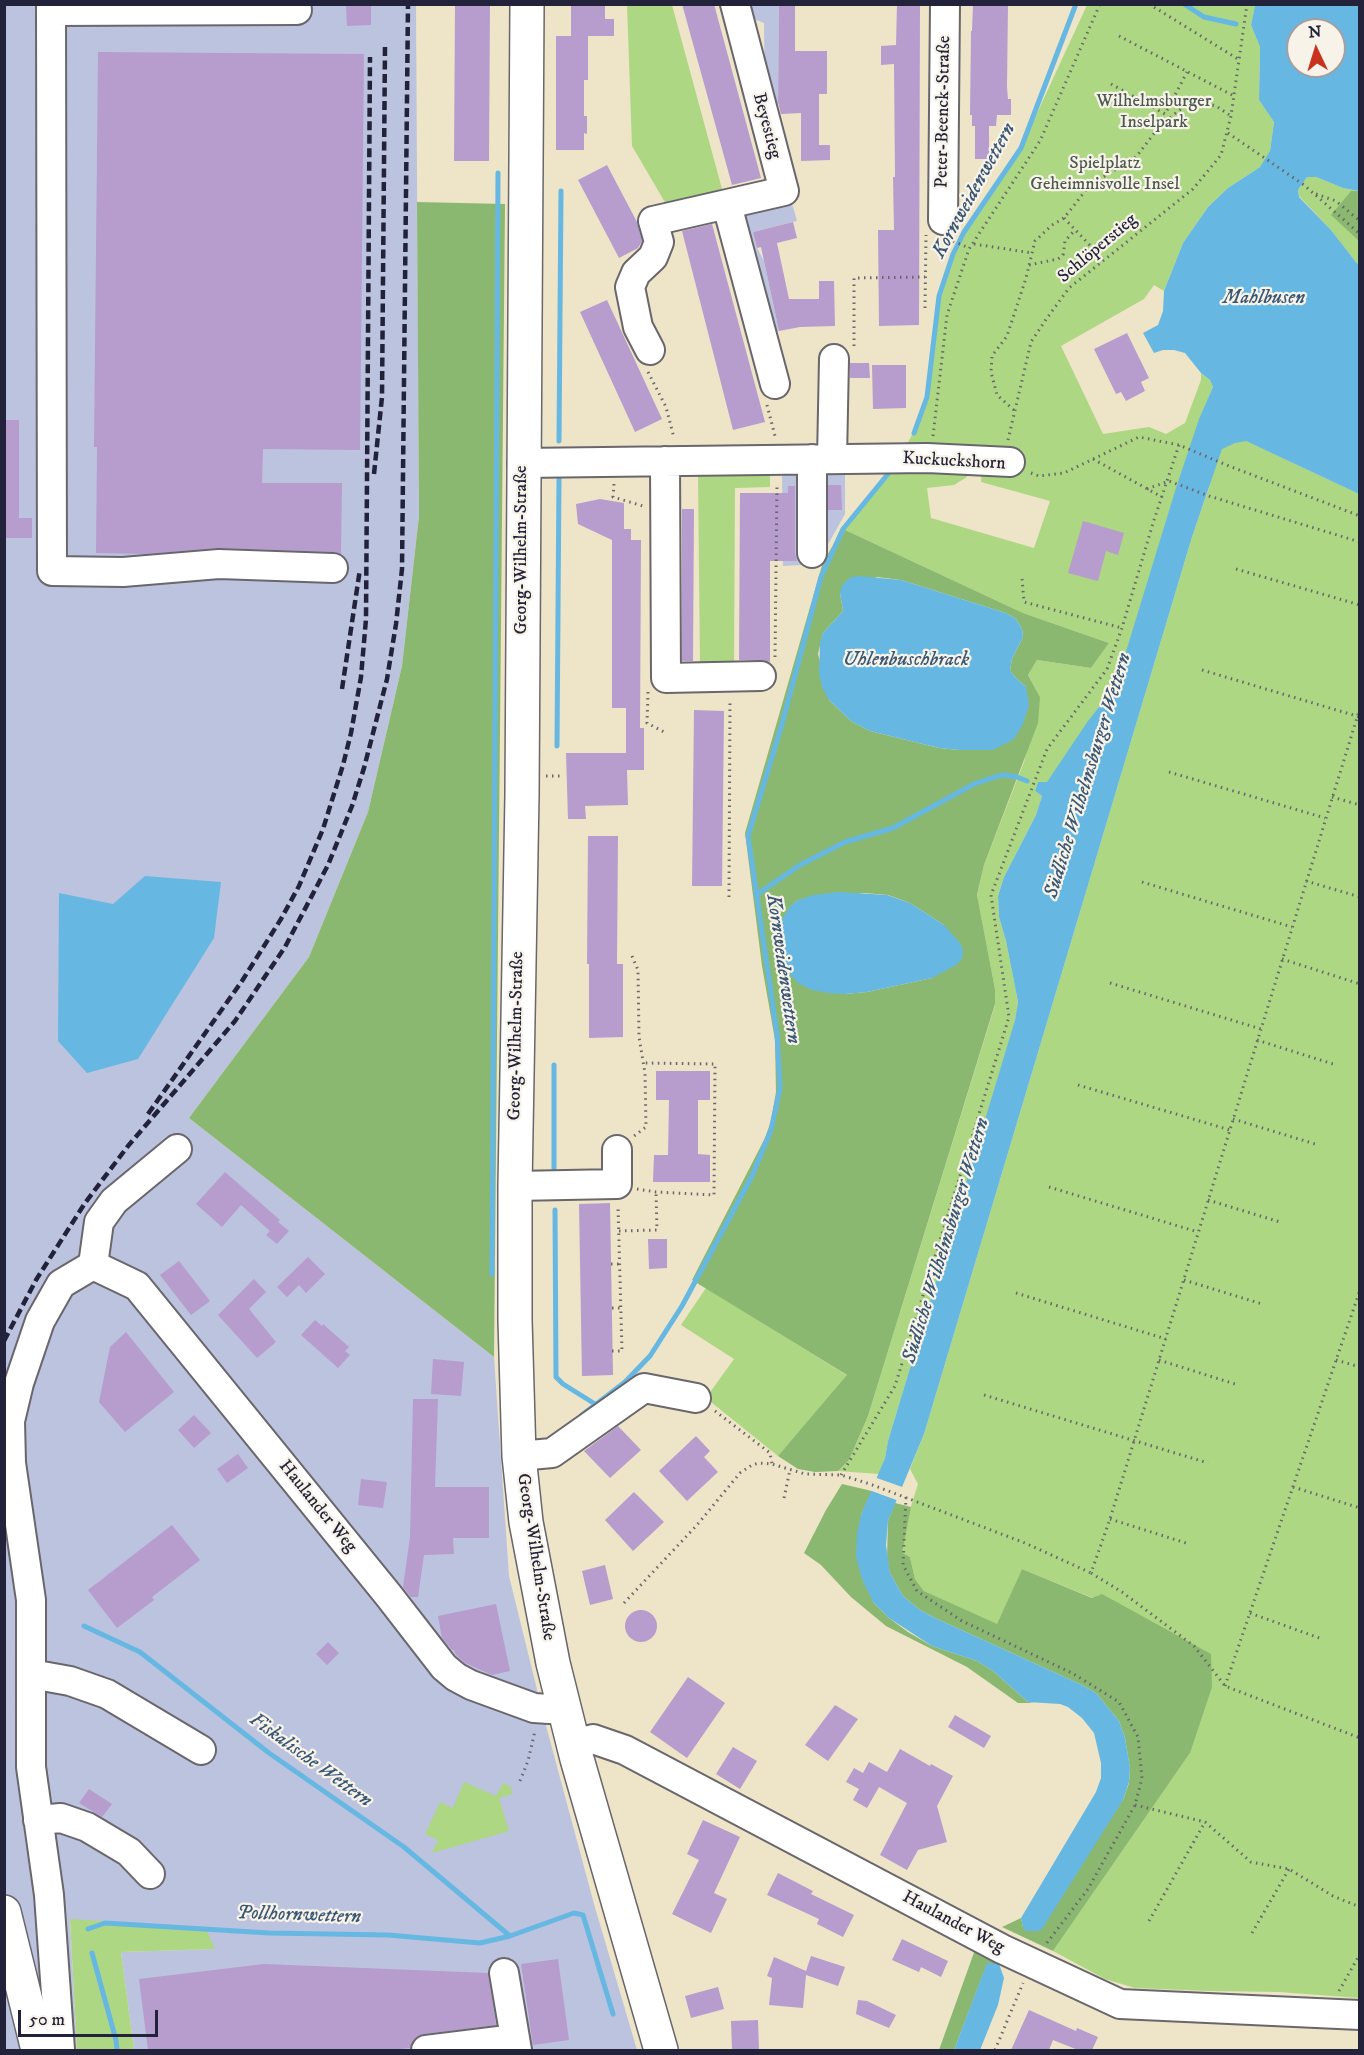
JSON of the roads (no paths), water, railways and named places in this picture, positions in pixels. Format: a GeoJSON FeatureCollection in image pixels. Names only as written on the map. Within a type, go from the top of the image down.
{"type":"FeatureCollection","features":[{"type":"Feature","properties":{"kind":"main road","name":"Georg-Wilhelm-Straße"},"geometry":{"type":"LineString","coordinates":[[527,4],[522,463],[522,795],[515,1186],[515,1320],[519,1456],[526,1522],[557,1708],[573,1743],[661,2050]]}},
{"type":"Feature","properties":{"kind":"main road"},"geometry":{"type":"LineString","coordinates":[[4,1912],[38,2050]]}},
{"type":"Feature","properties":{"kind":"street","name":"Beyestieg"},"geometry":{"type":"LineString","coordinates":[[650,350],[638,327],[630,288],[636,273],[652,257],[658,242],[653,221],[784,191],[735,4]]}},
{"type":"Feature","properties":{"kind":"street","name":"Peter-Beenck-Straße"},"geometry":{"type":"LineString","coordinates":[[945,4],[947,231]]}},
{"type":"Feature","properties":{"kind":"street"},"geometry":{"type":"LineString","coordinates":[[297,10],[51,8],[52,571],[123,572],[219,564],[333,568]]}},
{"type":"Feature","properties":{"kind":"street"},"geometry":{"type":"LineString","coordinates":[[727,205],[774,384]]}},
{"type":"Feature","properties":{"kind":"street"},"geometry":{"type":"LineString","coordinates":[[812,553],[834,359]]}},
{"type":"Feature","properties":{"kind":"street","name":"Kuckuckshorn"},"geometry":{"type":"LineString","coordinates":[[522,463],[878,458],[1010,462]]}},
{"type":"Feature","properties":{"kind":"street"},"geometry":{"type":"LineString","coordinates":[[673,461],[666,507],[666,678],[761,676]]}},
{"type":"Feature","properties":{"kind":"street"},"geometry":{"type":"LineString","coordinates":[[60,2050],[49,1895],[31,1767],[31,1600],[11,1463],[10,1421],[19,1383],[40,1321],[61,1284],[93,1265],[99,1222],[114,1201],[177,1149]]}},
{"type":"Feature","properties":{"kind":"street"},"geometry":{"type":"LineString","coordinates":[[515,1186],[617,1184],[617,1150]]}},
{"type":"Feature","properties":{"kind":"street","name":"Haulander Weg"},"geometry":{"type":"LineString","coordinates":[[93,1265],[137,1286],[382,1587],[444,1667],[471,1685],[534,1708],[557,1708]]}},
{"type":"Feature","properties":{"kind":"street"},"geometry":{"type":"LineString","coordinates":[[519,1456],[552,1453],[644,1388],[696,1398]]}},
{"type":"Feature","properties":{"kind":"street"},"geometry":{"type":"LineString","coordinates":[[31,1674],[70,1681],[107,1694],[201,1750]]}},
{"type":"Feature","properties":{"kind":"street","name":"Haulander Weg"},"geometry":{"type":"LineString","coordinates":[[573,1743],[593,1739],[625,1750],[1031,1964],[1120,2004],[1359,2015]]}},
{"type":"Feature","properties":{"kind":"street"},"geometry":{"type":"LineString","coordinates":[[38,1820],[61,1818],[87,1827],[129,1852],[150,1874]]}},
{"type":"Feature","properties":{"kind":"street"},"geometry":{"type":"LineString","coordinates":[[426,2050],[516,2045],[504,1972]]}},
{"type":"Feature","properties":{"kind":"water"},"geometry":{"type":"Polygon","coordinates":[[[1255,5],[1359,5],[1359,191],[1343,188],[1316,177],[1307,177],[1298,190],[1299,197],[1331,230],[1359,266],[1359,494],[1246,441],[1222,449],[1192,537],[924,1434],[888,1521],[886,1545],[890,1573],[903,1596],[920,1610],[935,1618],[1096,1693],[1119,1721],[1125,1738],[1130,1768],[1129,1782],[1123,1800],[1042,1929],[1026,1931],[1021,1918],[1096,1792],[1101,1778],[1101,1763],[1094,1733],[1082,1718],[1068,1707],[1060,1704],[1028,1702],[993,1671],[977,1661],[932,1646],[889,1618],[873,1602],[862,1579],[856,1557],[857,1533],[861,1515],[885,1458],[888,1441],[1015,1020],[1018,1002],[999,917],[998,896],[1004,877],[1036,815],[1042,796],[1035,791],[1038,782],[1047,782],[1102,703],[1121,668],[1176,488],[1199,419],[1213,387],[1210,380],[1201,373],[1185,353],[1163,350],[1154,353],[1143,333],[1158,325],[1163,311],[1164,291],[1183,243],[1208,207],[1228,188],[1260,167],[1270,151],[1274,122],[1259,100],[1260,47],[1251,25],[1255,5]]]}},
{"type":"Feature","properties":{"kind":"water","name":"Uhlenbuschbrack"},"geometry":{"type":"Polygon","coordinates":[[[851,577],[901,580],[1006,613],[1016,619],[1022,629],[1023,637],[1012,659],[1010,670],[1026,687],[1029,705],[1023,724],[1014,739],[993,750],[939,748],[870,731],[851,721],[829,700],[822,687],[819,672],[820,643],[823,633],[843,611],[840,593],[842,585],[851,577]]]}},
{"type":"Feature","properties":{"kind":"water"},"geometry":{"type":"Polygon","coordinates":[[[145,876],[221,882],[214,938],[138,1059],[87,1073],[58,1041],[59,893],[113,904],[145,876]]]}},
{"type":"Feature","properties":{"kind":"water"},"geometry":{"type":"Polygon","coordinates":[[[839,892],[887,895],[910,903],[944,925],[963,949],[962,959],[956,965],[932,978],[867,992],[828,993],[812,990],[798,983],[782,960],[778,932],[781,921],[796,901],[813,895],[839,892]]]}},
{"type":"Feature","properties":{"kind":"water"},"geometry":{"type":"Polygon","coordinates":[[[987,1963],[999,1964],[1004,1978],[998,2005],[980,2050],[954,2050],[987,1963]]]}},
{"type":"Feature","properties":{"kind":"waterway","name":"Kornweidenwettern"},"geometry":{"type":"LineString","coordinates":[[914,433],[927,397],[939,296],[953,254],[964,232],[1021,148],[1076,4]]}},
{"type":"Feature","properties":{"kind":"waterway"},"geometry":{"type":"LineString","coordinates":[[1184,4],[1204,17],[1236,24]]}},
{"type":"Feature","properties":{"kind":"waterway"},"geometry":{"type":"LineString","coordinates":[[492,1274],[498,173]]}},
{"type":"Feature","properties":{"kind":"waterway"},"geometry":{"type":"LineString","coordinates":[[559,441],[561,191]]}},
{"type":"Feature","properties":{"kind":"waterway","name":"Kornweidenwettern"},"geometry":{"type":"LineString","coordinates":[[582,1415],[625,1382],[650,1356],[682,1306],[752,1176],[771,1130],[780,1088],[777,1034],[748,836],[782,724],[821,577],[843,529],[892,469]]}},
{"type":"Feature","properties":{"kind":"waterway"},"geometry":{"type":"LineString","coordinates":[[557,746],[559,478]]}},
{"type":"Feature","properties":{"kind":"waterway"},"geometry":{"type":"LineString","coordinates":[[756,895],[800,865],[845,842],[893,828],[974,784],[1006,775],[1027,781]]}},
{"type":"Feature","properties":{"kind":"waterway"},"geometry":{"type":"LineString","coordinates":[[554,1065],[554,1168]]}},
{"type":"Feature","properties":{"kind":"waterway"},"geometry":{"type":"LineString","coordinates":[[555,1210],[556,1377],[595,1404]]}},
{"type":"Feature","properties":{"kind":"waterway","name":"Fiskalische Wettern"},"geometry":{"type":"LineString","coordinates":[[84,1626],[140,1652],[269,1753],[404,1847],[510,1936]]}},
{"type":"Feature","properties":{"kind":"waterway","name":"Pollhornwettern"},"geometry":{"type":"LineString","coordinates":[[88,1929],[105,1923],[269,1933],[388,1935],[480,1943],[510,1936],[574,1913],[583,1915],[613,2014]]}},
{"type":"Feature","properties":{"kind":"waterway"},"geometry":{"type":"LineString","coordinates":[[92,1953],[117,2050]]}},
{"type":"Feature","properties":{"kind":"railway"},"geometry":{"type":"LineString","coordinates":[[4,1341],[36,1280],[85,1203],[128,1146],[235,1021],[285,947],[328,865],[352,806],[364,768],[387,679],[402,569],[408,4]]}},
{"type":"Feature","properties":{"kind":"railway"},"geometry":{"type":"LineString","coordinates":[[374,474],[382,397],[385,46]]}},
{"type":"Feature","properties":{"kind":"railway"},"geometry":{"type":"LineString","coordinates":[[148,1114],[242,981],[299,886],[323,829],[351,733],[361,677],[366,619],[370,57]]}},
{"type":"Feature","properties":{"kind":"railway"},"geometry":{"type":"LineString","coordinates":[[342,689],[360,569]]}},
{"type":"Feature","properties":{"kind":"park label","name":"Wilhelmsburger Inselpark"},"geometry":{"type":"Point","coordinates":[1154,112]}},
{"type":"Feature","properties":{"kind":"park label","name":"Spielplatz Geheimnisvolle Insel"},"geometry":{"type":"Point","coordinates":[1105,174]}},
{"type":"Feature","properties":{"kind":"water label","name":"Mahlbusen"},"geometry":{"type":"Point","coordinates":[1264,299]}},
{"type":"Feature","properties":{"kind":"water label","name":"Südliche Wilhelmsburger Wettern"},"geometry":{"type":"Point","coordinates":[1089,776]}},
{"type":"Feature","properties":{"kind":"water label","name":"Südliche Wilhelmsburger Wettern"},"geometry":{"type":"Point","coordinates":[947,1241]}}]}
